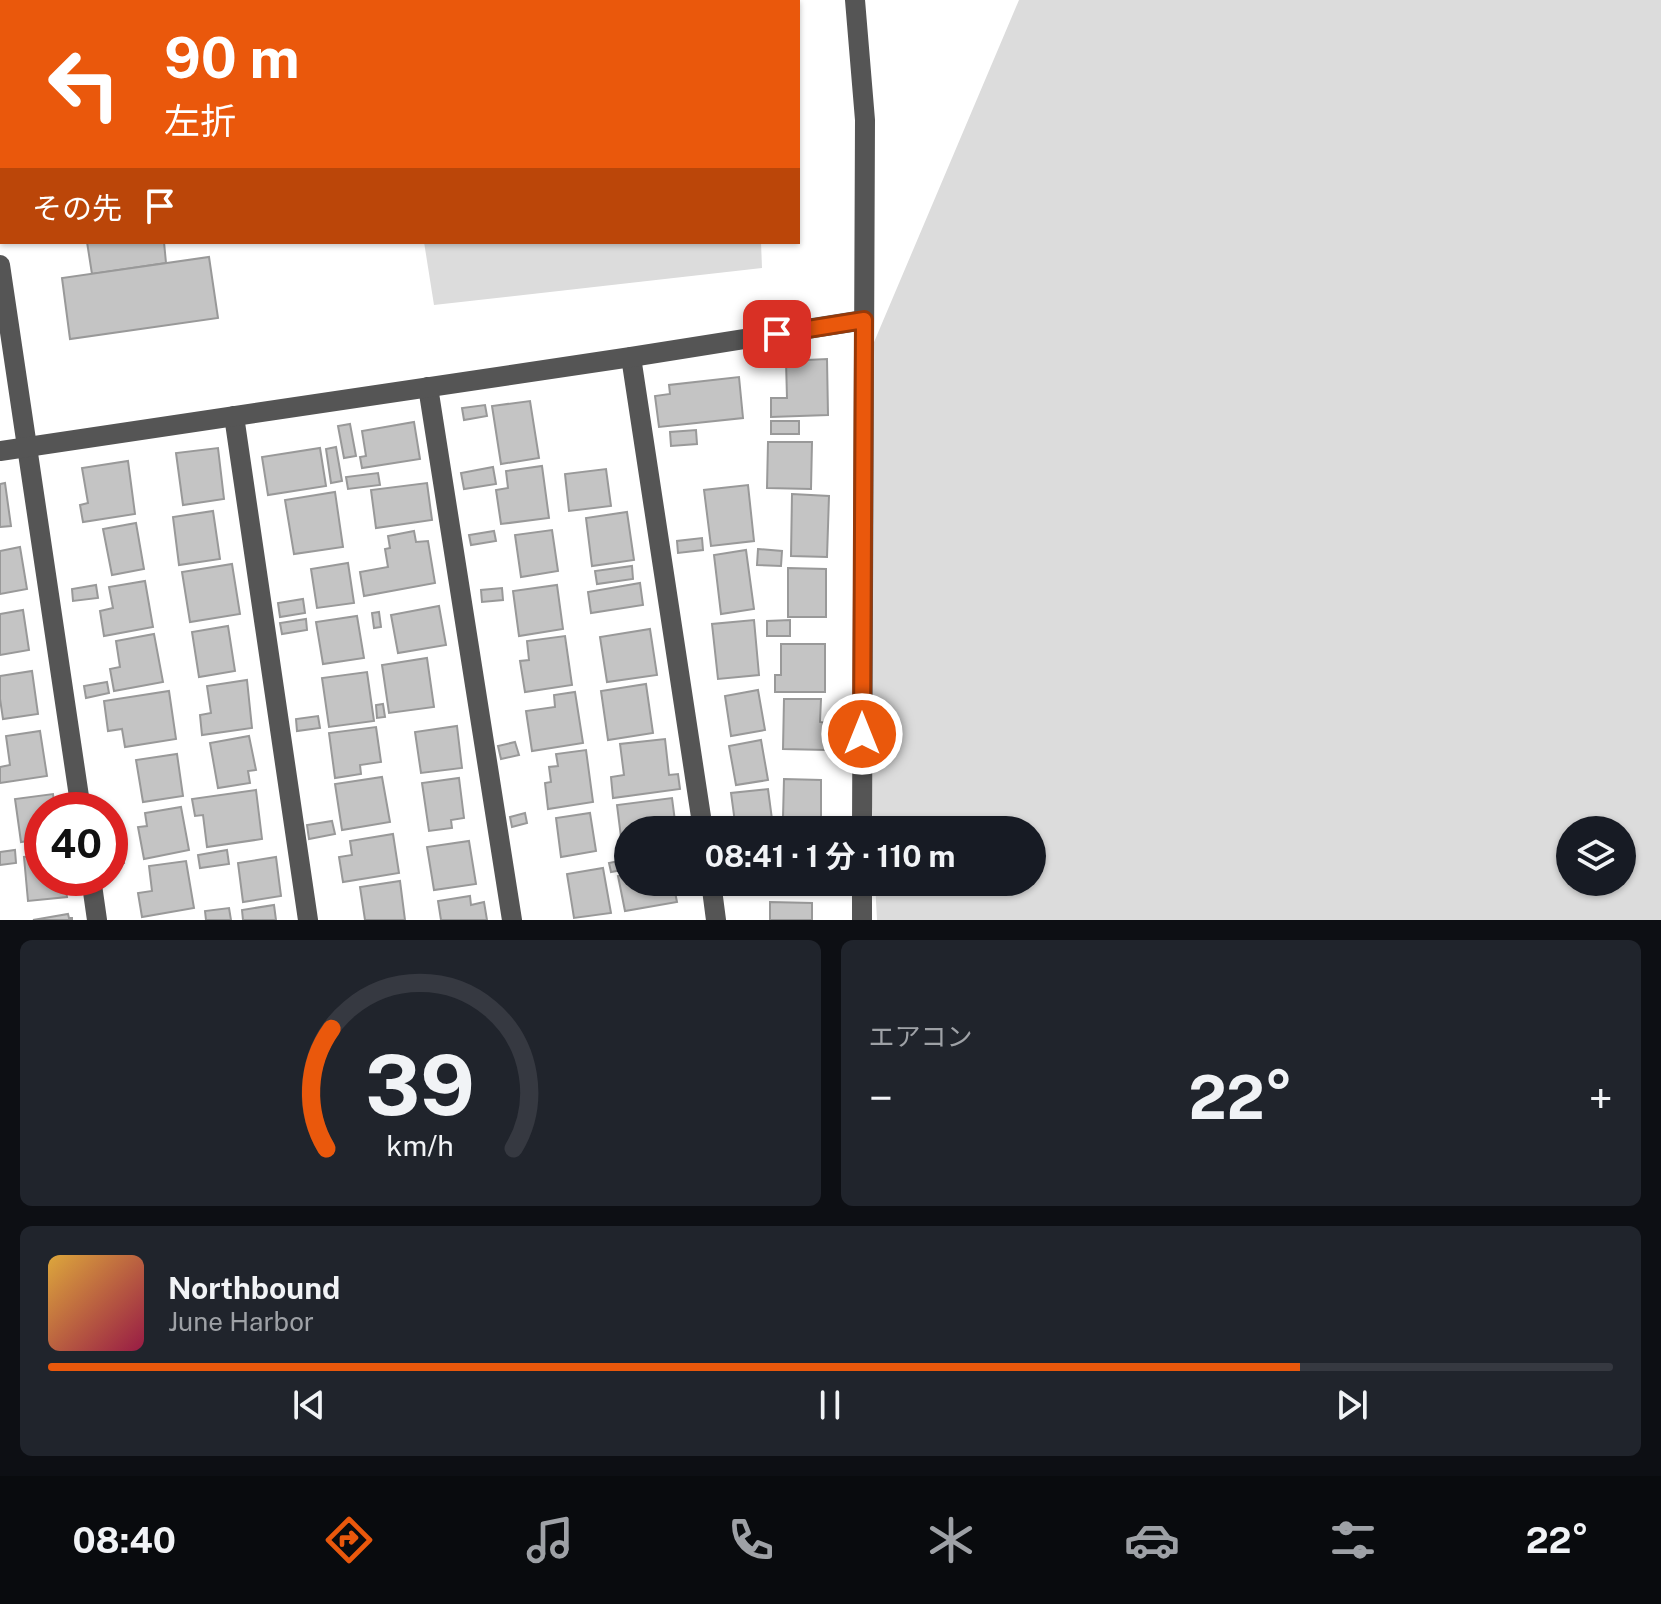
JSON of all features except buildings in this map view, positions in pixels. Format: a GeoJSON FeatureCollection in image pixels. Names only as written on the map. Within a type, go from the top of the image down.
{"type":"FeatureCollection","features":[{"type":"Feature","properties":{"kind":"street"},"geometry":{"type":"LineString","coordinates":[[855,0],[865,120],[862,816]]}},
{"type":"Feature","properties":{"kind":"street"},"geometry":{"type":"LineString","coordinates":[[0,265],[78,792]]}},
{"type":"Feature","properties":{"kind":"street"},"geometry":{"type":"LineString","coordinates":[[0,451],[864,320]]}},
{"type":"Feature","properties":{"kind":"street"},"geometry":{"type":"LineString","coordinates":[[631,357],[701,816]]}},
{"type":"Feature","properties":{"kind":"street"},"geometry":{"type":"LineString","coordinates":[[428,387],[512,920]]}},
{"type":"Feature","properties":{"kind":"street"},"geometry":{"type":"LineString","coordinates":[[234,416],[308,920]]}},
{"type":"Feature","properties":{"kind":"street"},"geometry":{"type":"LineString","coordinates":[[94,896],[97,920]]}},
{"type":"Feature","properties":{"kind":"street"},"geometry":{"type":"LineString","coordinates":[[713,896],[716,920]]}},
{"type":"Feature","properties":{"kind":"street"},"geometry":{"type":"LineString","coordinates":[[862,896],[862,920]]}},
{"type":"Feature","properties":{"kind":"shaded area"},"geometry":{"type":"Polygon","coordinates":[[[1019,0],[1661,0],[1661,920],[877,920],[876,896],[1046,896],[1046,816],[872,816],[855,387],[1019,0]]]}},
{"type":"Feature","properties":{"kind":"shaded area"},"geometry":{"type":"Polygon","coordinates":[[[424,244],[761,244],[762,268],[434,305],[424,244]]]}},
{"type":"Feature","properties":{"kind":"route"},"geometry":{"type":"LineString","coordinates":[[777,334],[864,320],[862,734]]}}]}
